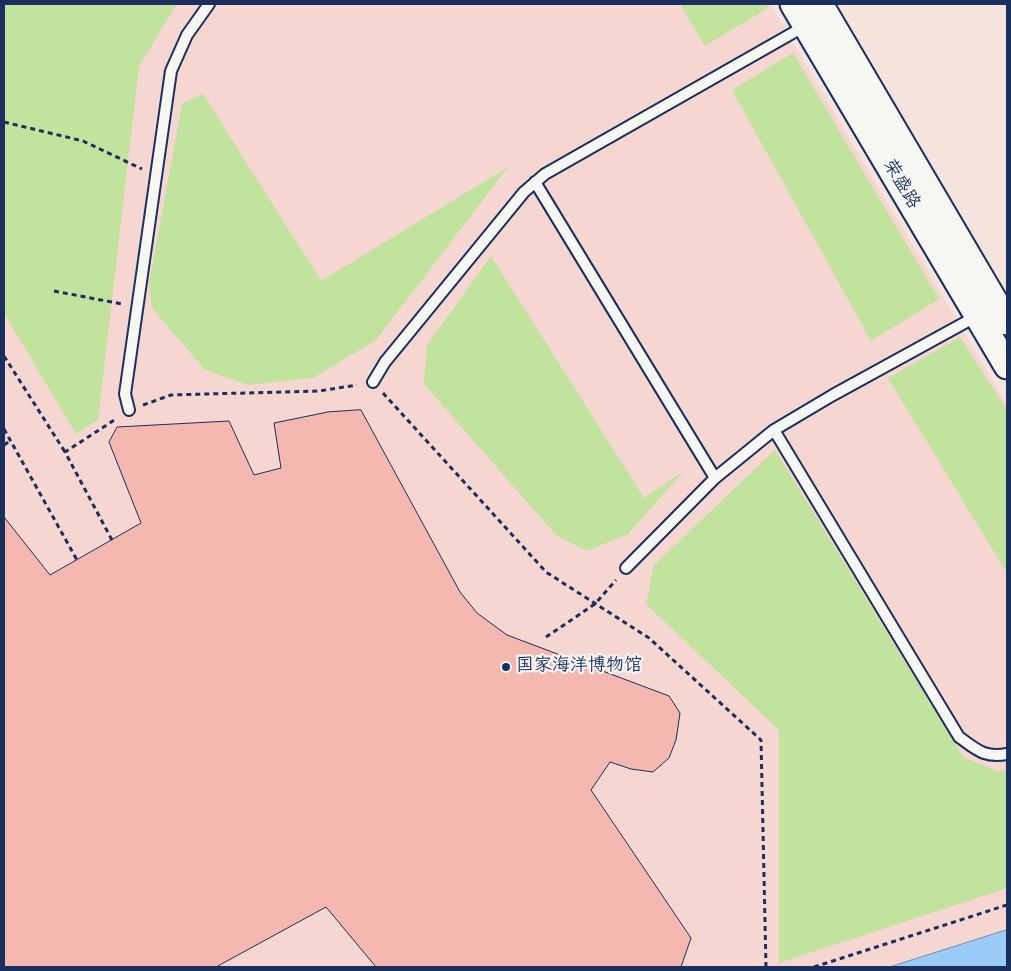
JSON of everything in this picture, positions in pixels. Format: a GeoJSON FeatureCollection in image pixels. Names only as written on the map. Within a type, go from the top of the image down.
{"type":"FeatureCollection","features":[{"type":"Feature","properties":{"kind":"street","name":"荣盛路"},"geometry":{"type":"LineString","coordinates":[[793,4],[1007,366]]}},
{"type":"Feature","properties":{"kind":"street","name":"荣盛路"},"geometry":{"type":"LineString","coordinates":[[820,4],[1007,322]]}},
{"type":"Feature","properties":{"kind":"lane"},"geometry":{"type":"LineString","coordinates":[[129,410],[125,394],[171,71],[187,35],[209,4]]}},
{"type":"Feature","properties":{"kind":"lane"},"geometry":{"type":"LineString","coordinates":[[373,382],[385,362],[519,198],[535,182],[545,174],[806,25]]}},
{"type":"Feature","properties":{"kind":"lane"},"geometry":{"type":"LineString","coordinates":[[535,182],[715,478]]}},
{"type":"Feature","properties":{"kind":"lane"},"geometry":{"type":"LineString","coordinates":[[626,568],[715,478],[774,430],[832,395],[978,316]]}},
{"type":"Feature","properties":{"kind":"lane"},"geometry":{"type":"LineString","coordinates":[[774,430],[959,737],[978,751],[994,756],[1007,754]]}},
{"type":"Feature","properties":{"kind":"path"},"geometry":{"type":"LineString","coordinates":[[4,122],[83,141],[156,175]]}},
{"type":"Feature","properties":{"kind":"path"},"geometry":{"type":"LineString","coordinates":[[54,291],[138,307]]}},
{"type":"Feature","properties":{"kind":"path"},"geometry":{"type":"LineString","coordinates":[[4,356],[65,452],[112,540]]}},
{"type":"Feature","properties":{"kind":"path"},"geometry":{"type":"LineString","coordinates":[[65,452],[129,410],[171,395],[319,391],[373,382],[546,572],[649,638],[761,740],[766,967]]}},
{"type":"Feature","properties":{"kind":"path"},"geometry":{"type":"LineString","coordinates":[[4,429],[77,560]]}},
{"type":"Feature","properties":{"kind":"path"},"geometry":{"type":"LineString","coordinates":[[4,445],[10,440]]}},
{"type":"Feature","properties":{"kind":"path"},"geometry":{"type":"LineString","coordinates":[[546,637],[595,604],[626,568]]}},
{"type":"Feature","properties":{"kind":"path"},"geometry":{"type":"LineString","coordinates":[[814,967],[1007,904]]}},
{"type":"Feature","properties":{"kind":"shaded area","name":"国家海洋博物馆"},"geometry":{"type":"Polygon","coordinates":[[[4,4],[770,4],[1007,405],[1007,930],[890,967],[4,967],[4,4]]]}},
{"type":"Feature","properties":{"kind":"green space"},"geometry":{"type":"Polygon","coordinates":[[[4,4],[177,4],[139,66],[98,420],[76,434],[4,313],[4,4]]]}},
{"type":"Feature","properties":{"kind":"green space"},"geometry":{"type":"Polygon","coordinates":[[[680,4],[765,4],[768,8],[705,46],[680,4]]]}},
{"type":"Feature","properties":{"kind":"green space"},"geometry":{"type":"Polygon","coordinates":[[[793,53],[939,299],[871,341],[732,90],[793,53]]]}},
{"type":"Feature","properties":{"kind":"green space"},"geometry":{"type":"Polygon","coordinates":[[[203,94],[321,281],[508,167],[376,340],[313,378],[248,385],[205,370],[152,308],[149,284],[182,104],[203,94]]]}},
{"type":"Feature","properties":{"kind":"green space"},"geometry":{"type":"Polygon","coordinates":[[[491,256],[644,498],[684,471],[628,534],[587,551],[556,535],[424,384],[427,345],[491,256]]]}},
{"type":"Feature","properties":{"kind":"green space"},"geometry":{"type":"Polygon","coordinates":[[[960,337],[1007,410],[1007,573],[888,378],[960,337]]]}},
{"type":"Feature","properties":{"kind":"green space"},"geometry":{"type":"Polygon","coordinates":[[[775,450],[964,758],[1001,772],[1007,769],[1007,888],[779,963],[779,730],[646,604],[654,565],[775,450]]]}},
{"type":"Feature","properties":{"kind":"water"},"geometry":{"type":"Polygon","coordinates":[[[1007,930],[1007,967],[890,967],[1007,930]]]}},
{"type":"Feature","properties":{"kind":"building"},"geometry":{"type":"Polygon","coordinates":[[[361,410],[460,592],[477,613],[507,635],[669,696],[680,713],[676,740],[669,758],[653,772],[631,769],[610,762],[591,790],[691,938],[681,967],[376,967],[326,907],[216,967],[4,967],[4,517],[50,575],[141,523],[109,442],[117,427],[229,421],[254,475],[281,468],[274,423],[328,412],[361,410]]]}},
{"type":"Feature","properties":{"kind":"place","name":"国家海洋博物馆"},"geometry":{"type":"Point","coordinates":[506,667]}}]}
